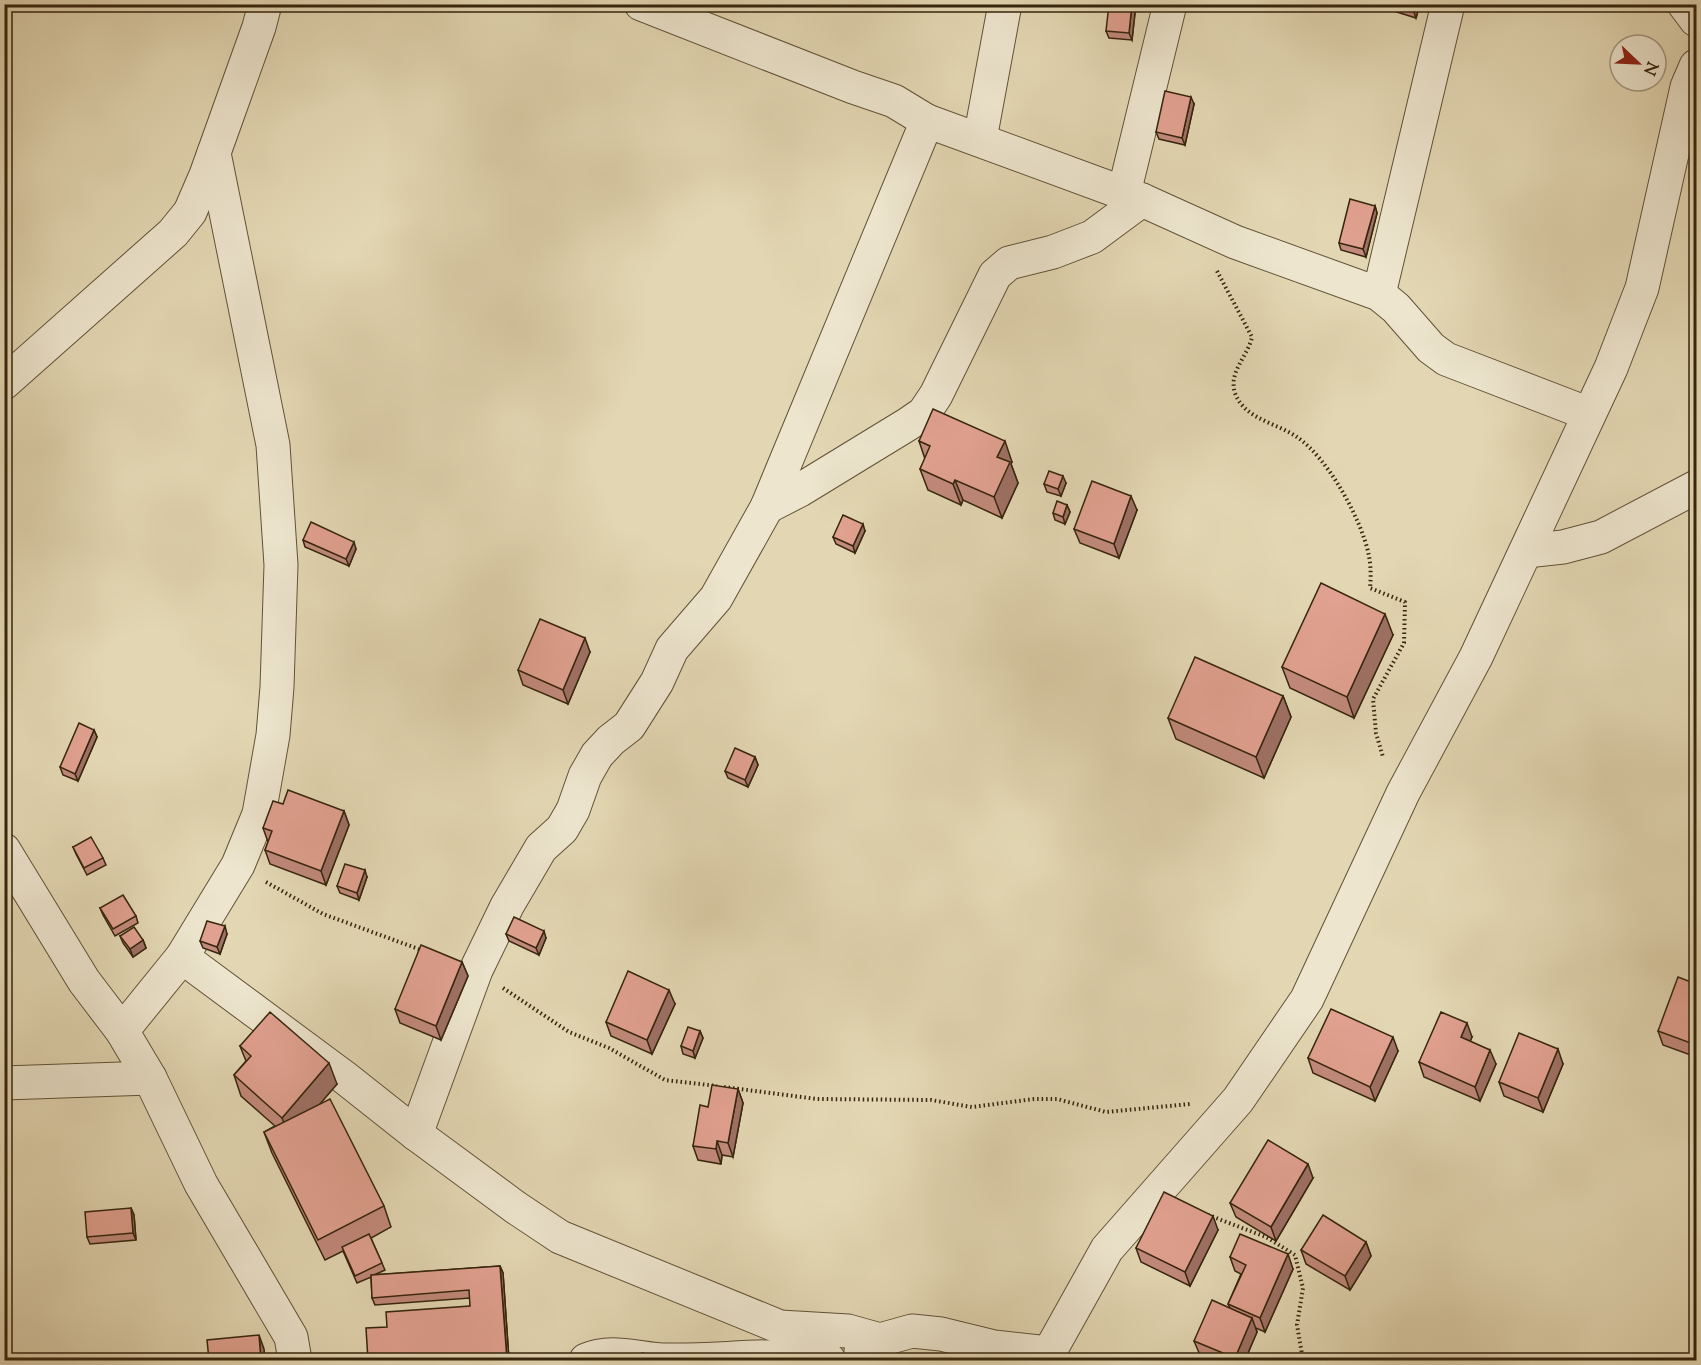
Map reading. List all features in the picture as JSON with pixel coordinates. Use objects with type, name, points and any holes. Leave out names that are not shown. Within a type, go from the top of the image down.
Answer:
[{"type":"street","points":[[4,382],[173,233],[190,212],[259,27],[265,4]]},
{"type":"street","points":[[640,4],[894,101],[927,121],[1133,197],[1235,242],[1379,294],[1396,308],[1431,348],[1446,359],[1589,414]]},
{"type":"street","points":[[980,139],[1005,4]]},
{"type":"street","points":[[767,507],[800,490],[924,413],[936,395],[996,275],[1009,263],[1053,252],[1092,237],[1133,197],[1170,4]]},
{"type":"street","points":[[1379,294],[1448,4]]},
{"type":"street","points":[[1684,4],[1696,20]]},
{"type":"street","points":[[838,1360],[845,1360],[880,1340],[912,1331],[941,1334],[1047,1357],[1107,1249],[1238,1100],[1306,999],[1403,793],[1476,657],[1611,368],[1642,288],[1687,87],[1696,66]]},
{"type":"street","points":[[416,1134],[476,970],[507,906],[541,848],[562,828],[573,810],[585,776],[597,755],[629,726],[657,682],[672,649],[716,598],[767,507],[927,121]]},
{"type":"street","points":[[1668,168],[1696,140]]},
{"type":"street","points":[[122,1031],[182,957],[238,865],[259,813],[273,735],[277,687],[280,565],[273,445],[213,153]]},
{"type":"street","points":[[1526,551],[1563,547],[1601,537],[1696,487]]},
{"type":"street","points":[[4,850],[84,981],[122,1031],[150,1078],[201,1184],[291,1337],[295,1360]]},
{"type":"street","points":[[182,957],[344,1077],[416,1134],[560,1237],[780,1327],[848,1331],[880,1340]]},
{"type":"street","points":[[4,1083],[150,1078]]},
{"type":"street","points":[[586,1360],[597,1355],[621,1354],[666,1360],[776,1355],[829,1360]]},
{"type":"path","points":[[1192,222],[1252,337],[1233,379],[1235,392],[1250,412],[1298,437],[1318,455],[1338,484],[1362,532],[1369,555],[1370,588],[1405,602],[1404,643],[1373,699],[1377,733],[1383,757],[1403,793]]},
{"type":"path","points":[[238,865],[323,914],[476,970],[569,1032],[609,1048],[665,1080],[817,1099],[931,1100],[972,1107],[1034,1099],[1057,1099],[1106,1112],[1238,1100]]},
{"type":"path","points":[[1207,1215],[1266,1237],[1295,1255],[1304,1288],[1297,1325],[1303,1360]]},
{"type":"building","points":[[1109,4],[1132,4],[1129,33],[1106,31]]},
{"type":"building","points":[[1165,91],[1191,97],[1182,138],[1156,132]]},
{"type":"building","points":[[1350,199],[1375,206],[1363,249],[1339,243]]},
{"type":"building","points":[[933,409],[1005,441],[997,457],[1010,462],[994,497],[955,480],[953,484],[920,469],[930,446],[919,441]]},
{"type":"building","points":[[1049,471],[1063,476],[1058,489],[1044,484]]},
{"type":"building","points":[[1092,481],[1131,496],[1114,544],[1074,529]]},
{"type":"building","points":[[1057,501],[1067,505],[1063,517],[1053,513]]},
{"type":"building","points":[[843,515],[863,524],[853,546],[833,537]]},
{"type":"building","points":[[311,522],[354,542],[346,559],[303,540]]},
{"type":"building","points":[[1321,583],[1385,614],[1347,697],[1282,667]]},
{"type":"building","points":[[540,619],[585,638],[563,690],[518,670]]},
{"type":"building","points":[[1195,657],[1283,696],[1256,757],[1168,718]]},
{"type":"building","points":[[79,723],[94,730],[75,774],[60,767]]},
{"type":"building","points":[[735,748],[755,757],[745,780],[725,771]]},
{"type":"building","points":[[288,790],[344,811],[321,871],[265,850],[272,831],[263,828],[273,801],[283,804]]},
{"type":"building","points":[[91,837],[103,858],[84,868],[73,847]]},
{"type":"building","points":[[345,864],[365,870],[357,893],[337,886]]},
{"type":"building","points":[[123,895],[136,916],[113,929],[100,908]]},
{"type":"building","points":[[514,917],[544,931],[536,948],[506,934]]},
{"type":"building","points":[[207,921],[225,926],[217,947],[200,941]]},
{"type":"building","points":[[134,927],[143,940],[130,949],[120,936]]},
{"type":"building","points":[[1696,940],[1696,954],[1692,952]]},
{"type":"building","points":[[421,945],[462,962],[436,1026],[395,1009]]},
{"type":"building","points":[[628,971],[669,990],[647,1040],[606,1022]]},
{"type":"building","points":[[1678,977],[1696,984],[1696,1045],[1658,1031]]},
{"type":"building","points":[[1331,1009],[1393,1037],[1370,1087],[1308,1058]]},
{"type":"building","points":[[270,1012],[329,1063],[282,1118],[234,1075],[251,1056],[240,1046]]},
{"type":"building","points":[[1441,1012],[1467,1023],[1461,1037],[1490,1050],[1475,1087],[1419,1062]]},
{"type":"building","points":[[688,1027],[700,1031],[693,1051],[681,1046]]},
{"type":"building","points":[[1519,1033],[1558,1049],[1538,1098],[1499,1082]]},
{"type":"building","points":[[712,1085],[738,1089],[728,1143],[717,1141],[716,1149],[693,1146],[700,1105],[708,1107]]},
{"type":"building","points":[[330,1099],[384,1206],[318,1240],[264,1132]]},
{"type":"building","points":[[1268,1140],[1308,1164],[1271,1227],[1230,1203]]},
{"type":"building","points":[[1164,1192],[1213,1216],[1185,1272],[1136,1248]]},
{"type":"building","points":[[131,1208],[133,1233],[87,1237],[85,1212]]},
{"type":"building","points":[[1323,1215],[1366,1242],[1345,1276],[1301,1250]]},
{"type":"building","points":[[369,1234],[382,1263],[355,1276],[342,1247]]},
{"type":"building","points":[[1240,1234],[1288,1254],[1260,1318],[1228,1304],[1246,1265],[1230,1257]]},
{"type":"building","points":[[500,1266],[507,1360],[368,1360],[366,1328],[387,1327],[386,1312],[470,1306],[469,1290],[372,1298],[371,1275]]},
{"type":"building","points":[[1212,1300],[1252,1318],[1235,1358],[1194,1341]]},
{"type":"building","points":[[259,1335],[261,1360],[209,1360],[207,1340]]},
{"type":"building","points":[[643,1353],[645,1360],[623,1360],[623,1359]]}]
